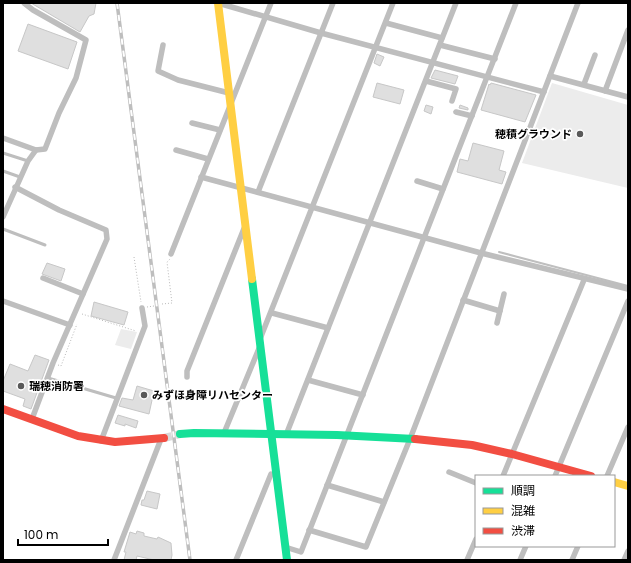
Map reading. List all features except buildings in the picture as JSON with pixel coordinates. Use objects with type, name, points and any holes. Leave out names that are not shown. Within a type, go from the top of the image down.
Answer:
[{"type":"street","points":[[3,138],[36,150],[45,149],[59,113],[76,78],[86,40],[33,10],[24,3]]},
{"type":"street","points":[[287,560],[244,226],[218,3],[321,33],[544,92]]},
{"type":"street","points":[[171,254],[271,3]]},
{"type":"street","points":[[258,192],[332,3]]},
{"type":"street","points":[[224,433],[393,3]]},
{"type":"street","points":[[286,435],[456,3]]},
{"type":"street","points":[[285,547],[301,552],[516,3]]},
{"type":"street","points":[[309,530],[366,547],[410,439],[578,3]]},
{"type":"street","points":[[386,22],[442,38]]},
{"type":"street","points":[[605,90],[628,31]]},
{"type":"street","points":[[163,45],[158,71],[178,80],[229,93]]},
{"type":"street","points":[[440,45],[495,59]]},
{"type":"street","points":[[584,84],[595,55]]},
{"type":"street","points":[[550,76],[628,97]]},
{"type":"street","points":[[426,81],[456,90],[452,101]]},
{"type":"street","points":[[456,112],[472,116]]},
{"type":"street","points":[[192,123],[220,130]]},
{"type":"street","points":[[3,217],[15,187],[28,161],[36,150]]},
{"type":"street","points":[[176,150],[208,159]]},
{"type":"street","points":[[201,177],[424,238],[628,290]]},
{"type":"street","points":[[417,181],[443,189]]},
{"type":"street","points":[[15,187],[60,210],[106,230],[107,239],[53,363],[32,420]]},
{"type":"street","points":[[187,377],[187,371],[244,226]]},
{"type":"street","points":[[42,278],[83,294]]},
{"type":"street","points":[[502,475],[584,280]]},
{"type":"street","points":[[497,323],[504,294]]},
{"type":"street","points":[[463,300],[500,311]]},
{"type":"street","points":[[3,301],[70,326]]},
{"type":"street","points":[[555,475],[628,301]]},
{"type":"street","points":[[101,440],[145,326],[142,308]]},
{"type":"street","points":[[272,312],[328,328]]},
{"type":"street","points":[[308,380],[363,395]]},
{"type":"street","points":[[3,409],[78,436],[125,442],[162,438],[114,560]]},
{"type":"street","points":[[607,475],[628,427]]},
{"type":"street","points":[[180,434],[224,433],[347,436],[410,439],[472,445],[512,454],[587,475]]},
{"type":"street","points":[[449,472],[475,483]]},
{"type":"street","points":[[236,560],[271,474]]},
{"type":"street","points":[[615,482],[628,486]]},
{"type":"street","points":[[327,485],[384,502]]},
{"type":"street","points":[[467,560],[475,541]]},
{"type":"street","points":[[520,560],[526,547]]},
{"type":"street","points":[[572,560],[578,547]]},
{"type":"street","points":[[624,560],[628,551]]},
{"type":"lane","points":[[3,153],[28,161]]},
{"type":"lane","points":[[3,171],[20,177]]},
{"type":"lane","points":[[3,229],[45,245]]},
{"type":"lane","points":[[48,378],[116,398]]},
{"type":"path","points":[[162,304],[172,303],[167,262],[170,260],[171,254]]},
{"type":"path","points":[[134,257],[142,308]]},
{"type":"path","points":[[81,314],[142,333]]},
{"type":"path","points":[[53,363],[61,366],[78,321]]},
{"type":"shaded area","name":"穂積グラウンド","points":[[552,83],[628,105],[628,188],[522,163]]},
{"type":"shaded area","points":[[121,329],[137,332],[131,349],[115,345]]},
{"type":"waterway","points":[[499,252],[628,286]]},
{"type":"tunnel","points":[[164,438],[180,434]]},
{"type":"railway","points":[[117,3],[190,560]]},
{"type":"traffic: fast","points":[[252,279],[287,560]]},
{"type":"traffic: fast","points":[[180,434],[337,435],[415,439]]},
{"type":"traffic: slow","points":[[218,3],[252,279]]},
{"type":"traffic: slow","points":[[615,482],[628,486]]},
{"type":"traffic: jam","points":[[3,409],[78,436],[115,442],[164,438]]},
{"type":"traffic: jam","points":[[415,439],[472,445],[512,454],[587,475]]},
{"type":"place","name":"穂積グラウンド","points":[[580,134]]},
{"type":"place","name":"瑞穂消防署","points":[[21,386]]},
{"type":"place","name":"みずほ身障リハセンター","points":[[144,395]]}]
